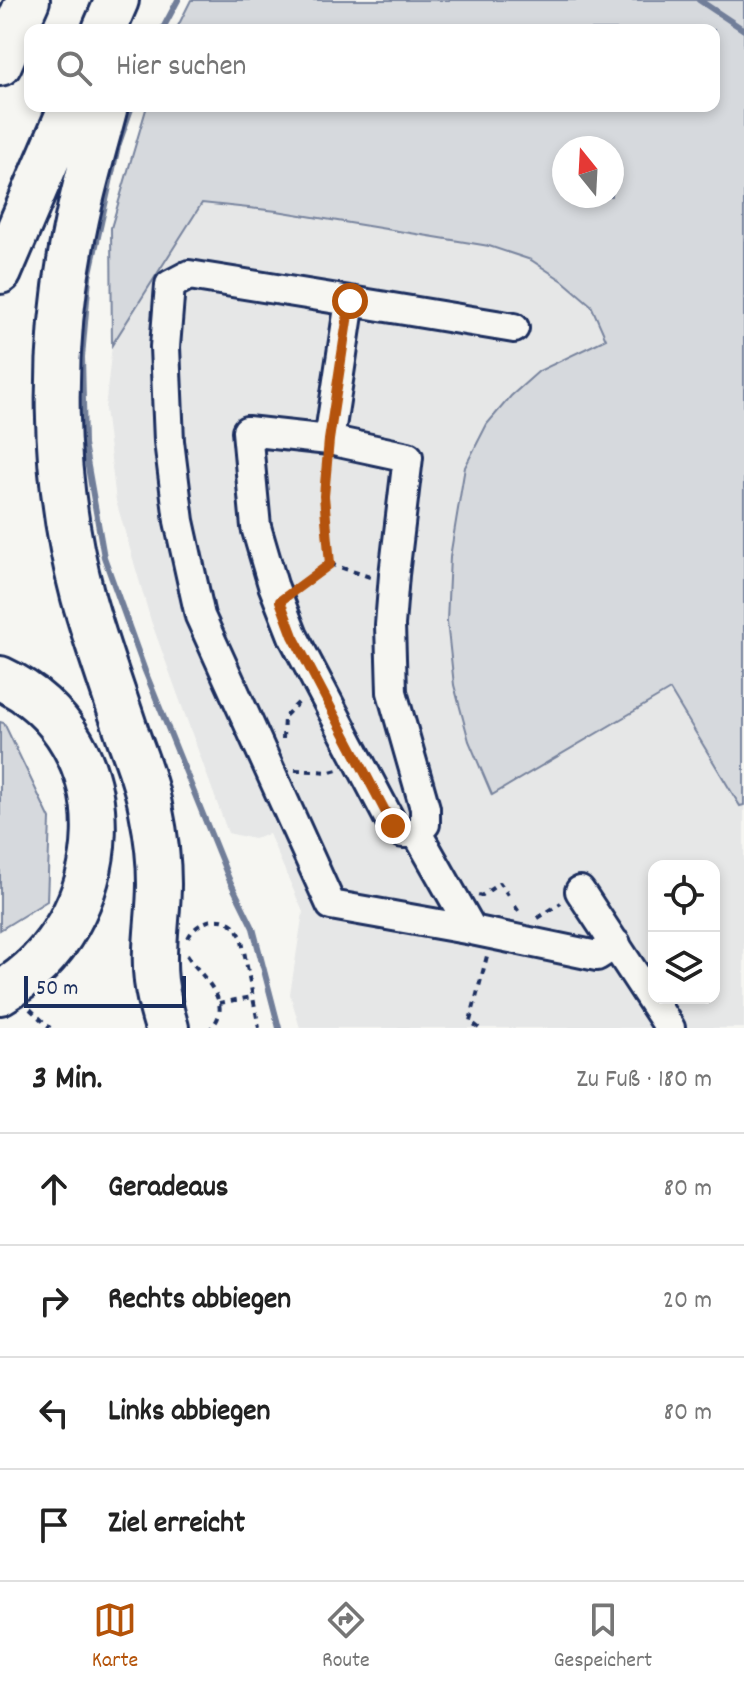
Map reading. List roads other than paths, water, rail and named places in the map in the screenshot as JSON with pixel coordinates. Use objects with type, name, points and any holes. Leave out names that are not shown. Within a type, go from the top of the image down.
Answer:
[{"type":"highway","points":[[0,64],[28,0]]},
{"type":"highway","points":[[107,24],[117,0]]},
{"type":"highway","points":[[131,24],[139,0]]},
{"type":"highway","points":[[0,272],[68,112]]},
{"type":"highway","points":[[104,112],[67,270],[58,367],[60,446],[66,506],[83,594],[151,807],[159,885],[156,982],[167,1028]]},
{"type":"highway","points":[[0,678],[27,693],[70,739],[88,778],[94,821],[91,866],[72,918],[39,963],[22,977],[15,1001]]},
{"type":"street","points":[[514,328],[189,275],[170,285],[165,347],[169,441],[179,521],[200,616],[331,905],[597,956],[616,944]]},
{"type":"street","points":[[329,440],[350,301]]},
{"type":"street","points":[[247,431],[329,440],[408,457],[390,625],[392,692],[425,808],[425,824],[417,833],[403,833],[393,826],[293,636],[273,585],[256,527],[247,431]]},
{"type":"street","points":[[417,833],[472,930]]},
{"type":"street","points":[[580,891],[670,1028]]},
{"type":"waterway","points":[[165,24],[178,0]]},
{"type":"waterway","points":[[699,0],[744,30]]},
{"type":"waterway","points":[[130,112],[118,146],[89,277],[82,357],[84,444],[104,557],[145,671],[229,879],[253,928],[279,1028]]}]
